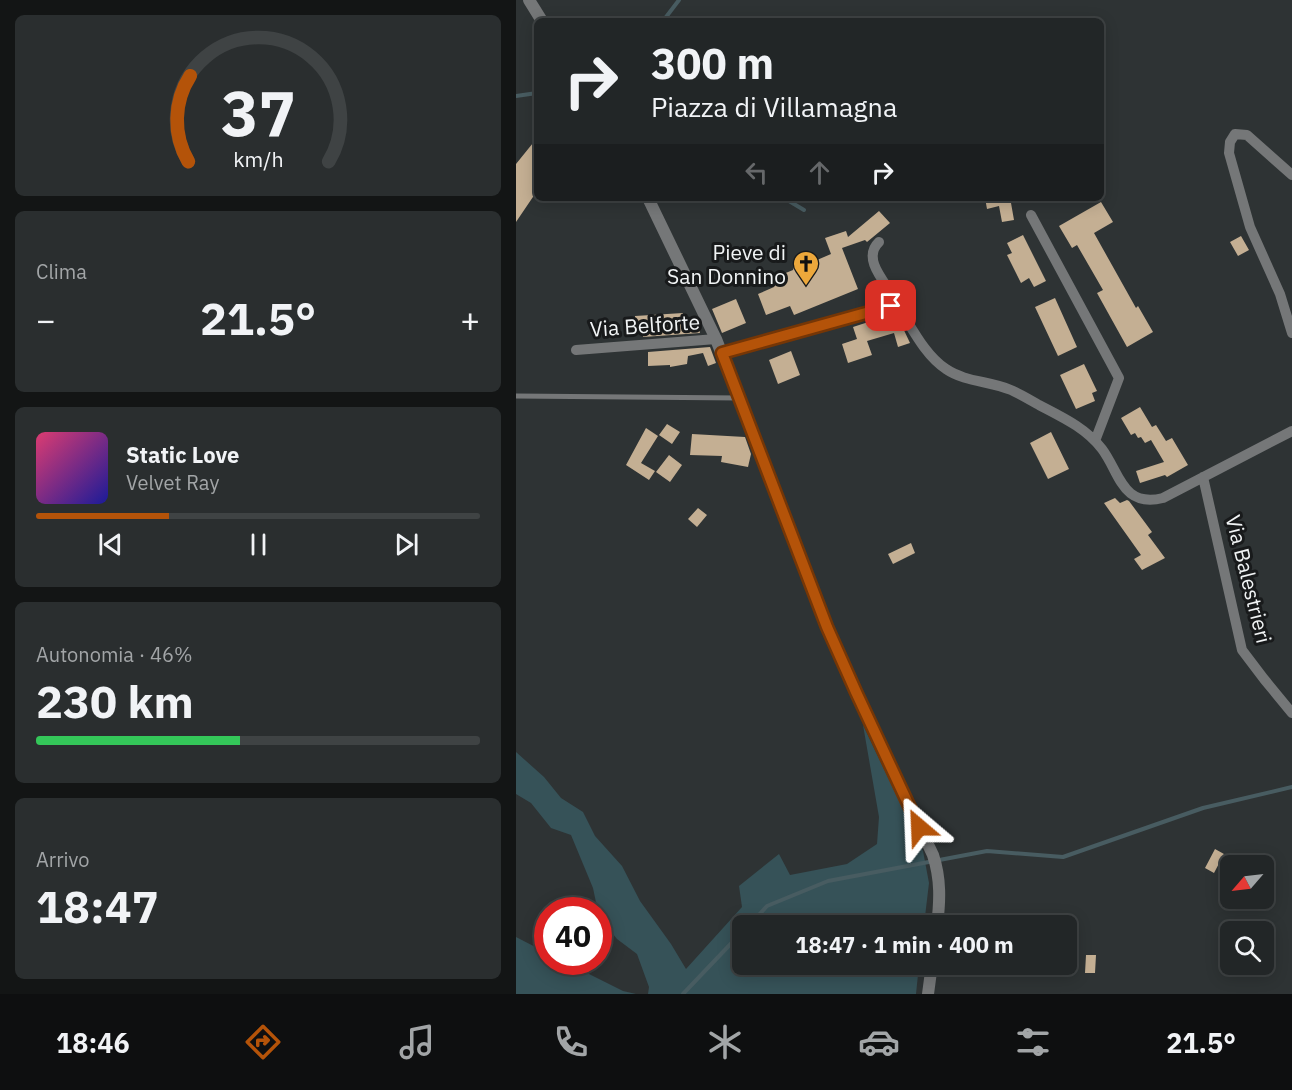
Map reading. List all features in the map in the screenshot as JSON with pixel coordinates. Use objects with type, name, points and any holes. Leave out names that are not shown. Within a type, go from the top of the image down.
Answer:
[{"type":"street","points":[[529,0],[540,18]]},
{"type":"street","points":[[1292,175],[1247,135],[1235,134],[1230,142],[1229,153],[1250,227],[1280,294],[1292,333]]},
{"type":"street","points":[[649,201],[722,353],[827,627],[875,735],[933,855],[938,868],[939,915]]},
{"type":"street","points":[[1030,215],[1119,378],[1095,441]]},
{"type":"street","points":[[879,242],[873,250],[873,262],[896,300],[896,307]]},
{"type":"street","points":[[722,353],[891,306],[896,307],[927,350],[944,368],[959,376],[1010,389],[1077,426],[1104,452],[1114,472],[1128,491],[1139,498],[1151,501],[1163,498],[1292,431]]},
{"type":"street","name":"Via Belforte","points":[[576,350],[716,339]]},
{"type":"street","name":"Via Balestrieri","points":[[1203,477],[1242,650],[1292,713]]},
{"type":"street","points":[[928,994],[931,975]]},
{"type":"lane","points":[[516,396],[740,398]]},
{"type":"shaded area","points":[[863,725],[923,851],[929,883],[925,915],[735,915],[742,907],[739,886],[779,854],[790,875],[847,864],[877,844],[879,817]]},
{"type":"shaded area","points":[[516,752],[544,777],[561,798],[583,812],[595,836],[622,866],[640,901],[686,969],[732,918],[732,975],[918,975],[916,994],[648,994],[649,987],[637,954],[612,933],[612,897],[595,897],[571,835],[551,828],[531,803],[516,794]]},
{"type":"shaded area","points":[[516,937],[534,946],[534,975],[591,975],[623,991],[636,994],[516,994]]},
{"type":"building","points":[[534,142],[534,195],[516,222],[516,164]]},
{"type":"building","points":[[986,201],[1017,201],[1011,203],[1014,220],[1002,222],[999,206],[987,209]]},
{"type":"building","points":[[1101,202],[1113,222],[1094,233],[1136,308],[1138,306],[1153,332],[1127,347],[1097,293],[1103,290],[1077,245],[1072,248],[1059,226]]},
{"type":"building","points":[[879,211],[890,223],[867,242],[865,240],[842,248],[858,289],[794,315],[790,306],[766,315],[758,294],[774,287],[771,279],[793,270],[798,263],[803,266],[831,254],[825,238],[846,231],[848,237]]},
{"type":"building","points":[[1023,235],[1046,281],[1034,287],[1029,278],[1021,283],[1007,255],[1012,253],[1007,243]]},
{"type":"building","points":[[1241,236],[1249,250],[1238,256],[1230,242]]},
{"type":"building","points":[[1055,298],[1077,347],[1058,356],[1035,307]]},
{"type":"building","points":[[736,299],[746,323],[722,333],[712,309]]},
{"type":"building","points":[[683,313],[683,320],[697,319],[700,333],[643,337],[642,325],[635,325],[635,316]]},
{"type":"building","points":[[893,314],[910,343],[898,347],[894,333],[867,341],[872,355],[848,363],[842,344],[857,339],[853,327]]},
{"type":"building","points":[[710,347],[716,363],[708,366],[703,353],[688,356],[687,364],[670,367],[670,365],[648,366],[648,352]]},
{"type":"building","points":[[791,351],[800,375],[778,384],[769,360]]},
{"type":"building","points":[[1084,364],[1097,391],[1092,393],[1095,401],[1076,409],[1060,375]]},
{"type":"building","points":[[1140,407],[1152,427],[1156,425],[1166,441],[1172,438],[1188,465],[1167,477],[1165,475],[1140,483],[1136,471],[1164,462],[1151,440],[1145,443],[1135,433],[1131,435],[1121,418]]},
{"type":"building","points":[[667,424],[680,432],[672,444],[659,435]]},
{"type":"building","points":[[646,428],[658,436],[641,463],[655,471],[649,480],[626,465]]},
{"type":"building","points":[[1051,432],[1069,469],[1048,479],[1030,443]]},
{"type":"building","points":[[692,434],[745,437],[751,454],[748,467],[721,462],[722,456],[690,455]]},
{"type":"building","points":[[669,455],[682,465],[670,482],[656,472]]},
{"type":"building","points":[[1115,498],[1120,503],[1129,501],[1152,532],[1148,535],[1165,558],[1142,570],[1134,559],[1141,555],[1104,503]]},
{"type":"building","points":[[698,508],[707,515],[697,527],[688,519]]},
{"type":"building","points":[[911,543],[915,553],[893,564],[888,554]]},
{"type":"building","points":[[1215,849],[1224,854],[1220,855],[1220,862],[1214,873],[1205,868]]},
{"type":"building","points":[[1086,955],[1096,955],[1095,973],[1085,973]]},
{"type":"waterway","points":[[665,18],[679,0]]},
{"type":"waterway","points":[[516,96],[534,93]]},
{"type":"waterway","points":[[789,201],[804,210]]},
{"type":"waterway","points":[[759,915],[767,906],[828,881],[987,851],[1063,857],[1203,808],[1292,787]]},
{"type":"waterway","points":[[683,994],[732,943]]},
{"type":"place","name":"Pieve di San Donnino","points":[[806,287]]},
{"type":"route","points":[[891,306],[819,327],[762,340],[722,353],[827,627],[919,827]]}]
